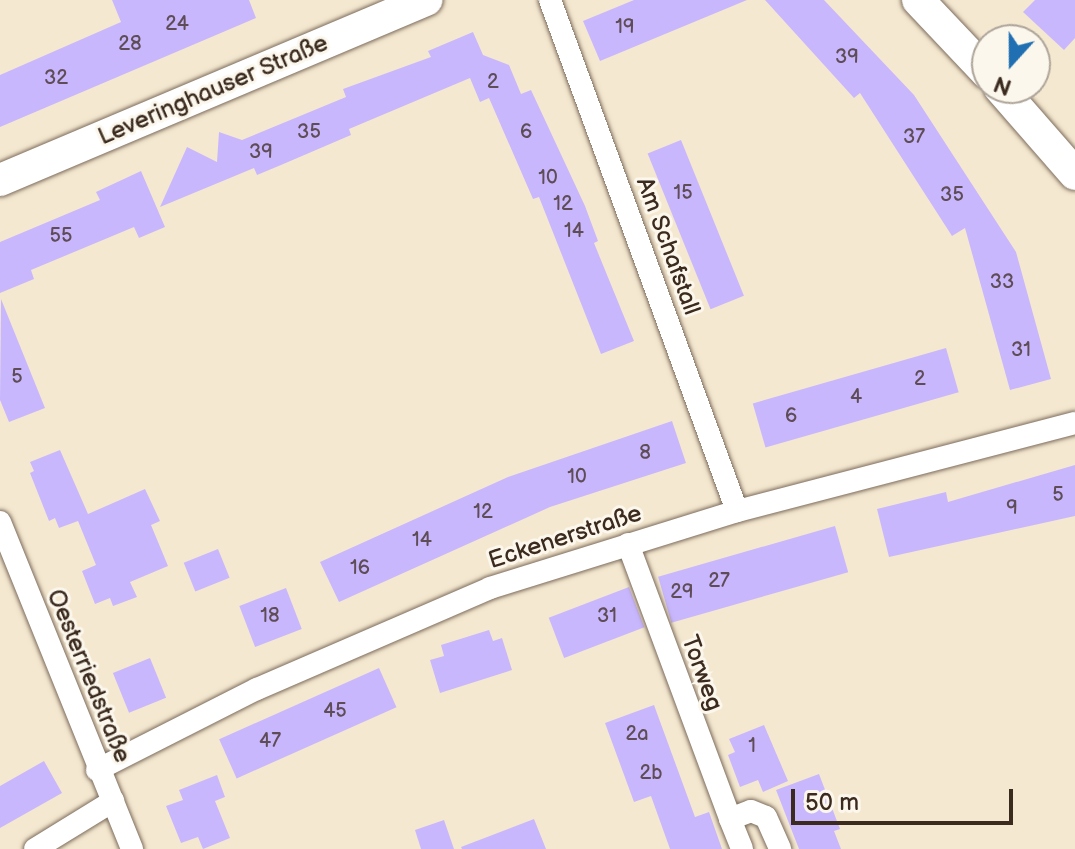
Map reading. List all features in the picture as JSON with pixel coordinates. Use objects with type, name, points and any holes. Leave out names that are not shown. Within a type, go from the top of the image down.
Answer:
[{"type":"main road","name":"Leveringhauser Straße","points":[[0,180],[427,0]]},
{"type":"main road","points":[[918,0],[971,56]]},
{"type":"main road","points":[[1014,104],[1075,174]]},
{"type":"street","name":"Am Schafstall","points":[[550,0],[737,511]]},
{"type":"street","name":"Eckenerstraße","points":[[97,770],[257,689],[476,595],[737,511],[1075,423]]},
{"type":"street","name":"Oesterriedstraße","points":[[0,523],[97,770],[132,849]]},
{"type":"street","name":"Torweg","points":[[628,544],[742,849]]},
{"type":"street","points":[[35,849],[113,801]]},
{"type":"street","points":[[730,819],[751,811],[766,817],[780,849]]},
{"type":"building","points":[[112,0],[249,0],[256,18],[0,127],[0,75],[121,22]]},
{"type":"building","points":[[634,0],[747,0],[600,61],[583,21]]},
{"type":"building","points":[[765,0],[824,0],[914,95],[1016,252],[1051,379],[1010,390],[965,228],[952,236],[860,93],[854,98]]},
{"type":"building","points":[[1035,0],[1075,0],[1075,38],[1064,50],[1051,38],[1051,24],[1036,24],[1023,12]]},
{"type":"building","points":[[473,32],[483,55],[509,65],[521,94],[531,90],[585,206],[598,241],[594,243],[634,341],[601,354],[539,197],[533,199],[489,98],[480,102],[470,78],[349,129],[351,135],[257,175],[254,168],[160,207],[187,147],[217,162],[219,132],[242,140],[346,97],[343,89],[431,57],[428,51]]},
{"type":"building","points":[[681,140],[744,296],[711,309],[648,153]]},
{"type":"building","points":[[141,171],[165,227],[139,238],[134,227],[31,270],[34,279],[0,293],[0,242],[100,200],[96,192]]},
{"type":"building","points":[[1,299],[45,408],[9,422],[0,400]]},
{"type":"building","points":[[946,348],[959,392],[765,448],[753,403]]},
{"type":"building","points":[[672,421],[686,463],[550,507],[339,602],[320,562],[508,477]]},
{"type":"building","points":[[60,450],[88,514],[145,489],[160,521],[151,525],[168,566],[130,582],[137,597],[113,606],[110,598],[95,604],[82,571],[96,565],[78,521],[59,528],[55,518],[49,521],[30,473],[34,471],[30,462]]},
{"type":"building","points":[[1075,465],[1075,516],[889,557],[877,509],[946,492],[948,502]]},
{"type":"building","points":[[835,526],[848,572],[671,623],[658,577]]},
{"type":"building","points":[[218,549],[230,578],[195,592],[184,563]]},
{"type":"building","points":[[629,587],[644,627],[564,658],[549,618]]},
{"type":"building","points":[[286,588],[302,629],[255,647],[239,606]]},
{"type":"building","points":[[489,630],[493,641],[502,638],[512,670],[440,693],[430,660],[444,656],[441,645]]},
{"type":"building","points":[[150,658],[166,698],[129,713],[113,673]]},
{"type":"building","points":[[379,668],[396,707],[237,778],[219,739]]},
{"type":"building","points":[[654,705],[695,817],[709,812],[722,849],[670,849],[651,796],[634,802],[605,723]]},
{"type":"building","points":[[764,725],[788,781],[763,792],[758,780],[740,787],[728,755],[735,752],[729,739]]},
{"type":"building","points":[[44,761],[62,793],[0,828],[0,786]]},
{"type":"building","points":[[819,774],[840,829],[834,831],[841,849],[799,849],[776,790]]},
{"type":"building","points":[[217,775],[225,797],[215,801],[230,838],[203,849],[198,837],[181,843],[166,806],[183,800],[179,790]]},
{"type":"building","points":[[534,819],[546,849],[461,847]]},
{"type":"building","points":[[444,820],[454,849],[421,849],[415,830]]}]
